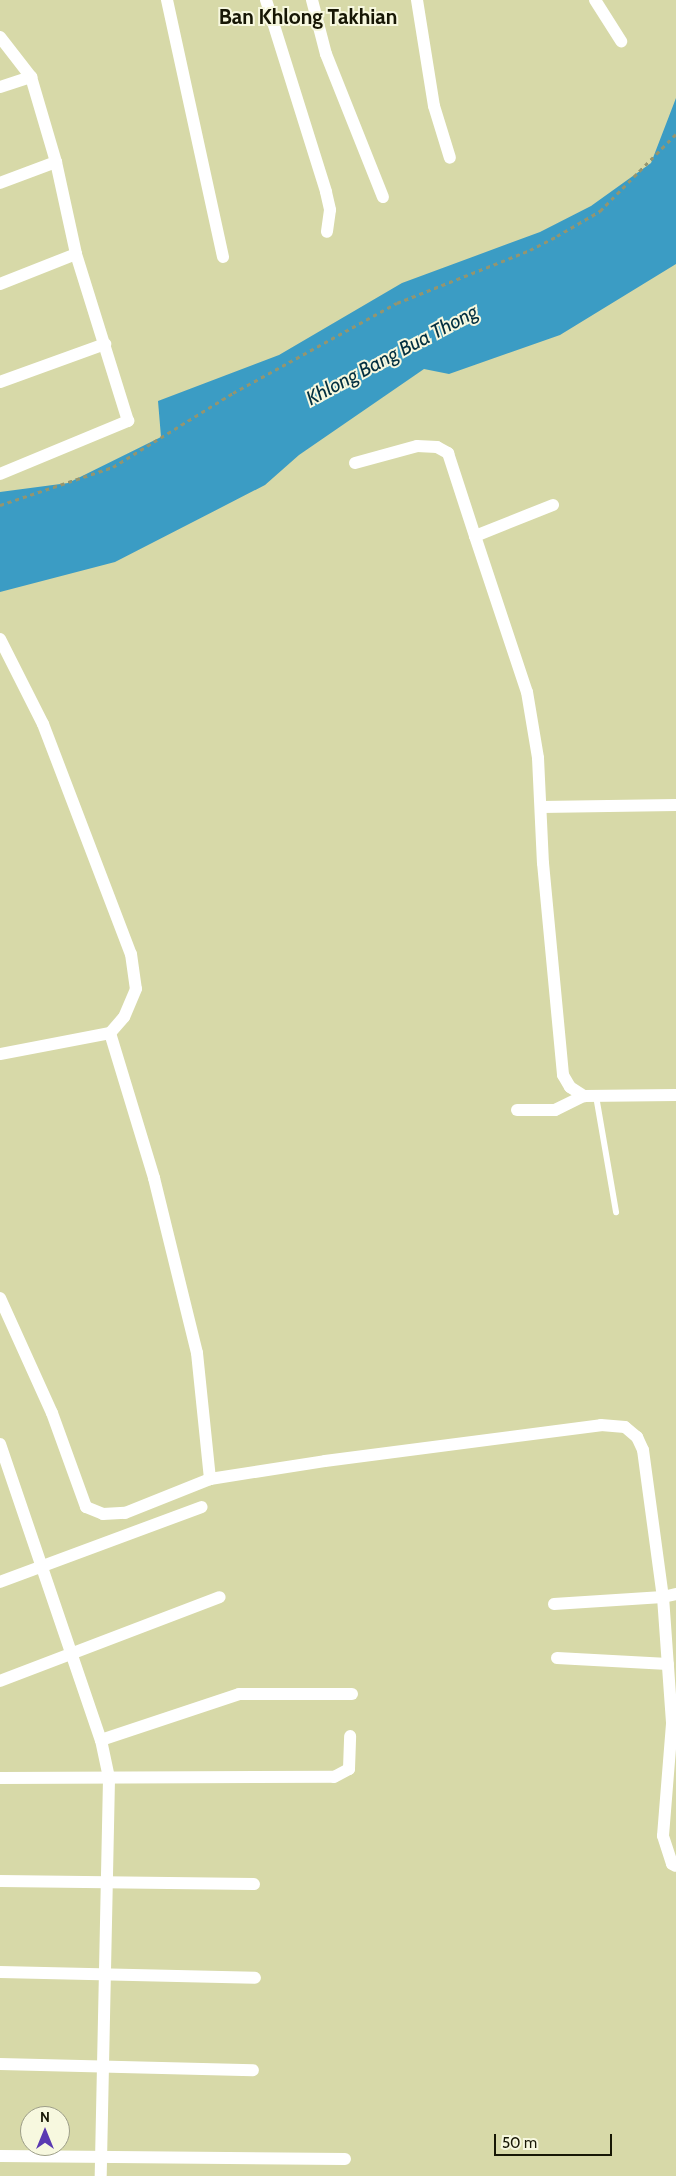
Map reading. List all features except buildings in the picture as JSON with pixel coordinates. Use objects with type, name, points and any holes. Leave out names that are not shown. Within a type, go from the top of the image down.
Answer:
[{"type":"street","points":[[166,0],[223,257]]},
{"type":"street","points":[[266,0],[326,192],[330,210],[327,232]]},
{"type":"street","points":[[312,0],[329,62],[383,197]]},
{"type":"street","points":[[417,0],[431,90],[450,158]]},
{"type":"street","points":[[595,0],[621,41]]},
{"type":"street","points":[[0,37],[31,77],[56,162],[76,254],[128,422],[0,474]]},
{"type":"street","points":[[0,87],[31,77]]},
{"type":"street","points":[[0,183],[56,162]]},
{"type":"street","points":[[0,284],[76,254]]},
{"type":"street","points":[[0,382],[105,344]]},
{"type":"street","points":[[355,463],[418,446],[436,447],[448,453],[527,692],[538,758],[561,1063],[570,1087],[590,1096]]},
{"type":"street","points":[[475,536],[553,505]]},
{"type":"street","points":[[0,639],[43,724],[131,954],[136,988],[124,1017],[110,1033],[0,1054]]},
{"type":"street","points":[[541,807],[676,805]]},
{"type":"street","points":[[110,1033],[154,1178],[198,1353],[210,1479]]},
{"type":"street","points":[[517,1110],[554,1110],[590,1096],[676,1095]]},
{"type":"street","points":[[0,1298],[52,1413],[86,1507],[103,1514],[125,1513],[210,1479],[601,1425],[625,1427],[637,1437],[643,1450],[663,1598],[672,1724],[663,1836],[672,1864],[676,1866]]},
{"type":"street","points":[[0,1444],[4,1469],[42,1566],[48,1591],[73,1653],[101,1740],[109,1779],[101,2176]]},
{"type":"street","points":[[0,1582],[202,1507]]},
{"type":"street","points":[[554,1604],[663,1598],[676,1594]]},
{"type":"street","points":[[0,1681],[220,1597]]},
{"type":"street","points":[[557,1658],[668,1664]]},
{"type":"street","points":[[101,1740],[239,1694],[352,1694]]},
{"type":"street","points":[[0,1778],[334,1777],[348,1768],[350,1736]]},
{"type":"street","points":[[0,1881],[254,1884]]},
{"type":"street","points":[[0,1972],[255,1978]]},
{"type":"street","points":[[0,2064],[253,2070]]},
{"type":"street","points":[[0,2156],[345,2159]]},
{"type":"lane","points":[[590,1096],[616,1212]]},
{"type":"path","points":[[0,505],[113,467],[233,393],[397,302],[557,236],[600,211],[676,134]]},
{"type":"water","name":"Khlong Bang Bua Thong","points":[[676,98],[676,264],[560,335],[449,374],[424,369],[299,455],[265,485],[115,562],[0,592],[0,492],[68,483],[161,437],[158,401],[279,355],[402,283],[540,232],[591,206],[651,163]]},
{"type":"district","name":"Ban Khlong Takhian","points":[[308,17]]}]
